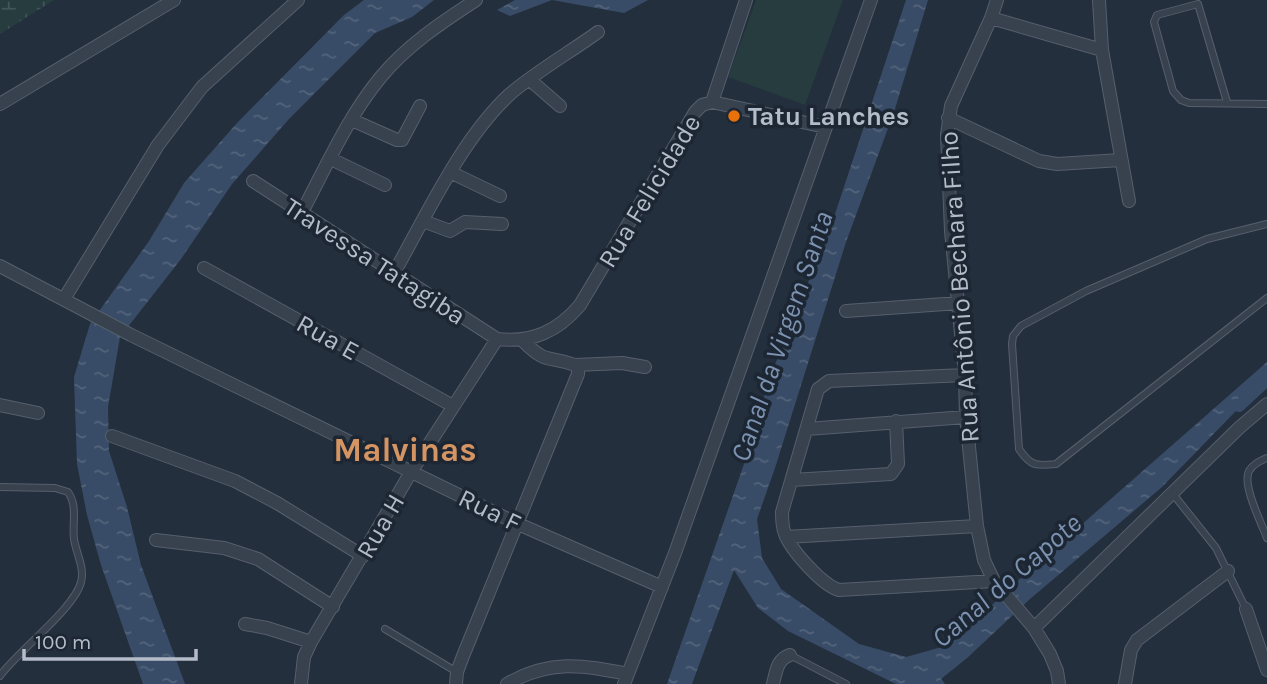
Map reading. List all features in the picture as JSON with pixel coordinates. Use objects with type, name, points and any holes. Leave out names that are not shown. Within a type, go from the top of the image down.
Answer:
[{"type":"street","points":[[0,104],[174,0]]},
{"type":"street","points":[[64,299],[158,145],[189,103],[202,87],[298,0]]},
{"type":"street","points":[[301,214],[352,120],[379,79],[400,56],[476,0]]},
{"type":"street","points":[[712,102],[746,0]]},
{"type":"street","points":[[508,684],[535,671],[564,665],[584,665],[626,679],[662,587],[871,0]]},
{"type":"street","name":"Rua Antônio Bechara Filho","points":[[997,0],[948,118],[951,231],[965,374],[966,417],[977,526],[984,560],[994,581],[1030,624],[1050,654],[1059,684]]},
{"type":"street","points":[[1099,0],[1102,50],[1129,201]]},
{"type":"street","points":[[991,18],[1102,50]]},
{"type":"street","points":[[394,273],[450,172],[489,116],[511,93],[598,32]]},
{"type":"street","points":[[530,80],[560,106]]},
{"type":"street","name":"Rua Felicidade","points":[[498,340],[523,341],[555,329],[567,320],[580,305],[695,111],[702,105],[712,102],[825,127]]},
{"type":"street","points":[[352,120],[402,140],[420,106]]},
{"type":"street","points":[[948,118],[1039,161],[1057,164],[1121,160]]},
{"type":"street","points":[[331,159],[385,185]]},
{"type":"street","points":[[450,172],[500,196]]},
{"type":"street","name":"Travessa Tatagiba","points":[[253,181],[498,340]]},
{"type":"street","points":[[423,221],[450,231],[465,222],[502,224]]},
{"type":"street","name":"Rua F","points":[[0,265],[131,335],[411,472],[516,523],[662,587]]},
{"type":"street","name":"Rua E","points":[[204,268],[453,406]]},
{"type":"street","points":[[846,312],[958,303]]},
{"type":"street","name":"Rua H","points":[[301,684],[304,657],[311,642],[411,472],[498,340]]},
{"type":"street","points":[[523,341],[545,359],[575,365],[622,363],[645,367]]},
{"type":"street","points":[[457,678],[516,523],[578,374],[575,365]]},
{"type":"street","points":[[965,374],[829,382],[818,389],[782,512],[782,526],[786,537],[821,581],[839,590],[994,581]]},
{"type":"street","points":[[1030,624],[1267,404]]},
{"type":"street","points":[[0,405],[38,413]]},
{"type":"street","points":[[807,429],[966,417]]},
{"type":"street","points":[[792,480],[891,474],[898,464],[897,421]]},
{"type":"street","points":[[112,436],[235,481],[277,503],[363,556]]},
{"type":"street","points":[[786,537],[977,526]]},
{"type":"street","points":[[156,540],[224,548],[258,559],[333,607]]},
{"type":"street","points":[[1125,684],[1131,650],[1137,640],[1228,571]]},
{"type":"street","points":[[1246,609],[1267,670]]},
{"type":"street","points":[[244,624],[267,628],[311,642]]},
{"type":"street","points":[[773,684],[779,662],[790,656]]},
{"type":"lane","points":[[1227,102],[1198,4],[1157,15],[1154,22],[1173,91],[1177,96],[1189,103],[1267,104]]},
{"type":"lane","points":[[1267,224],[1207,239],[1086,291],[1021,326],[1013,336],[1012,344],[1019,449],[1027,461],[1038,466],[1056,464],[1267,298]]},
{"type":"lane","points":[[1267,458],[1254,464],[1247,474],[1247,485],[1267,538]]},
{"type":"lane","points":[[0,487],[55,488],[68,492],[73,502],[74,538],[82,580],[68,603],[0,676]]},
{"type":"lane","points":[[1173,494],[1206,533],[1246,609]]},
{"type":"lane","points":[[385,629],[457,678]]},
{"type":"lane","points":[[790,656],[846,684]]},
{"type":"green space","points":[[0,0],[54,0],[0,34]]},
{"type":"green space","points":[[756,0],[843,0],[805,105],[728,77]]},
{"type":"water","points":[[364,0],[434,0],[412,17],[375,33],[289,119],[232,184],[181,259],[120,337],[108,407],[109,451],[127,507],[141,565],[185,684],[143,684],[101,565],[77,464],[74,377],[90,324],[149,241],[184,183],[237,123],[344,15]]},
{"type":"water","points":[[515,0],[552,0],[510,16],[497,10]]},
{"type":"water","points":[[552,0],[648,0],[624,13]]},
{"type":"water","points":[[906,0],[928,0],[894,112],[846,242],[757,519],[762,558],[781,589],[859,644],[906,657],[949,645],[1023,576],[1267,362],[1267,379],[1162,487],[941,679],[945,684],[896,684],[788,631],[758,608],[734,570],[692,684],[667,684],[744,464],[770,377],[831,226]]},
{"type":"waterway","name":"Canal do Capote","points":[[1239,406],[1267,380]]},
{"type":"place","name":"Tatu Lanches","points":[[734,116]]},
{"type":"district","name":"Malvinas","points":[[405,449]]},
{"type":"water label","name":"Canal da Virgem Santa","points":[[781,336]]}]
